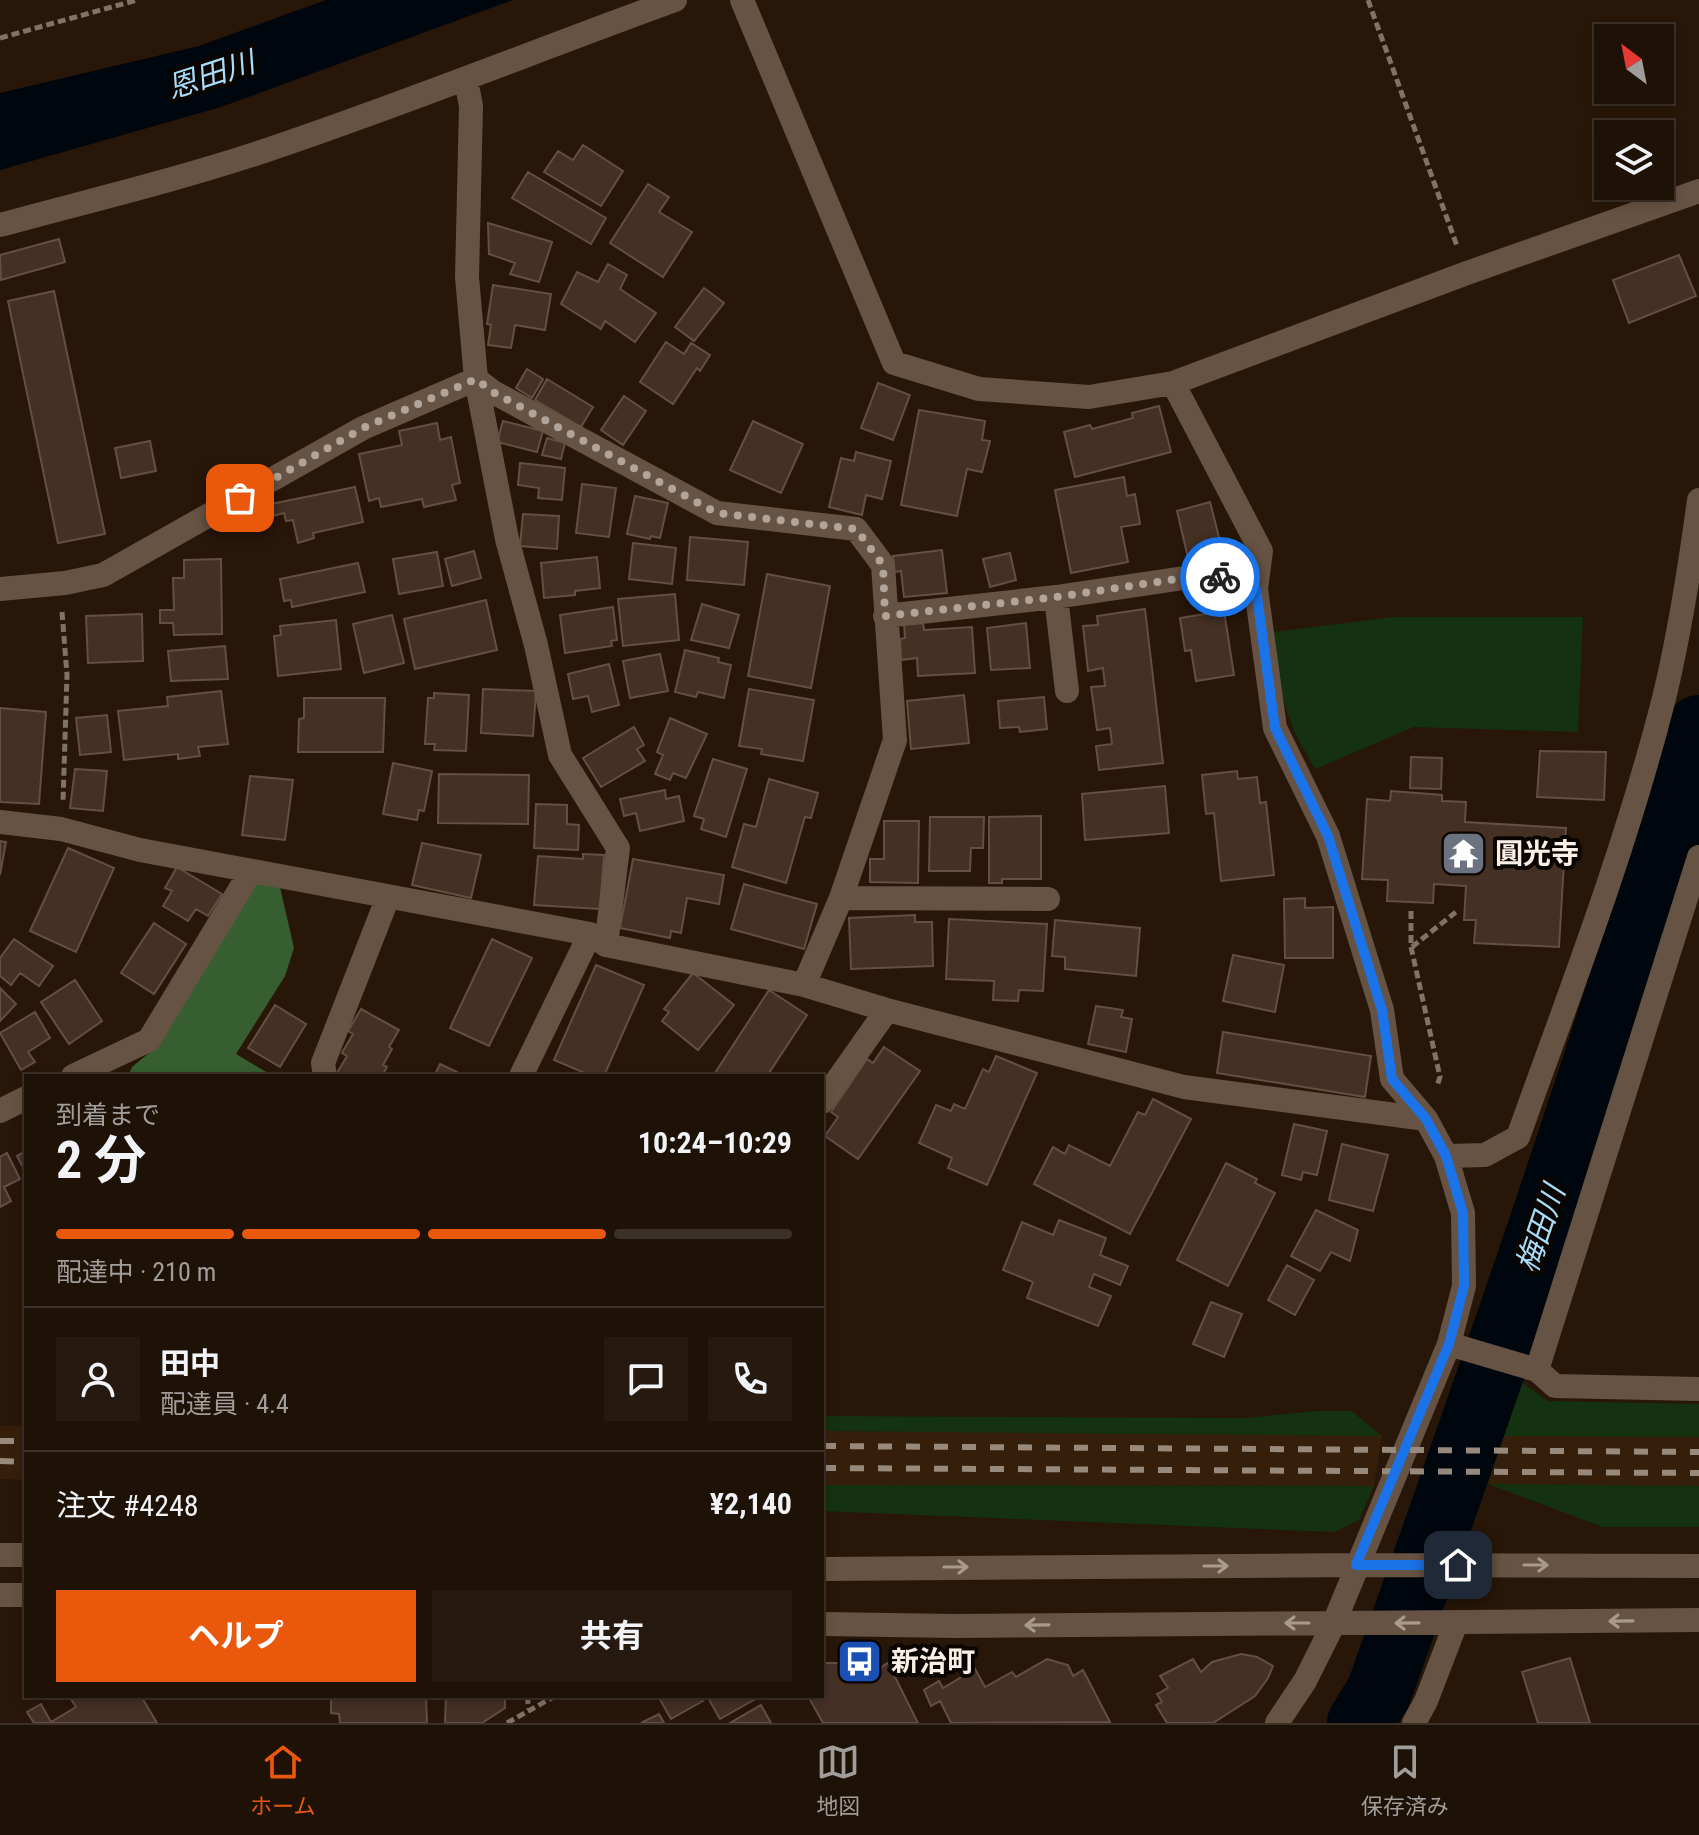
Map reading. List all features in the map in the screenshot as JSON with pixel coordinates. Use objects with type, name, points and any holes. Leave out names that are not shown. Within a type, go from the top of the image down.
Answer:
[{"type":"street","points":[[0,225],[261,152],[466,80],[529,53],[675,0]]},
{"type":"street","points":[[742,0],[894,363],[979,389],[1089,397],[1173,383],[1467,273],[1699,191]]},
{"type":"street","points":[[466,80],[471,106],[467,277],[476,379],[507,539],[536,645],[560,755],[618,848],[598,940],[522,1074]]},
{"type":"street","points":[[0,589],[103,575],[363,428],[476,379]]},
{"type":"street","points":[[476,379],[493,392],[717,513],[856,529],[883,565],[895,740],[841,898],[804,985]]},
{"type":"street","points":[[1173,383],[1261,551],[1256,589],[1275,728],[1328,836],[1382,1010],[1392,1079],[1426,1119],[1446,1156],[1463,1213],[1464,1286],[1453,1346],[1356,1565],[1334,1623],[1305,1681],[1277,1723]]},
{"type":"street","points":[[1446,1156],[1485,1155],[1518,1137],[1636,801],[1681,623],[1699,500]]},
{"type":"street","points":[[885,616],[1056,597],[1211,574],[1256,589]]},
{"type":"street","points":[[1056,597],[1067,691]]},
{"type":"street","points":[[0,822],[61,829],[140,850],[388,897],[804,985],[887,1010],[1184,1087],[1426,1119]]},
{"type":"street","points":[[1533,1369],[1699,857]]},
{"type":"street","points":[[77,1074],[149,1040],[251,871]]},
{"type":"street","points":[[325,1074],[323,1063],[388,897]]},
{"type":"street","points":[[841,898],[1048,899]]},
{"type":"street","points":[[824,1099],[887,1010]]},
{"type":"street","points":[[0,1111],[24,1099]]},
{"type":"street","points":[[1453,1346],[1533,1369],[1555,1386],[1699,1389]]},
{"type":"street","points":[[0,1555],[24,1555]]},
{"type":"street","points":[[824,1569],[1699,1566]]},
{"type":"street","points":[[0,1595],[24,1595]]},
{"type":"street","points":[[824,1624],[956,1626],[1699,1620]]},
{"type":"street","points":[[1414,1723],[1426,1701],[1448,1623]]},
{"type":"path","points":[[0,38],[137,0]]},
{"type":"path","points":[[1368,0],[1467,273]]},
{"type":"path","points":[[60,583],[67,675],[61,829]]},
{"type":"path","points":[[1411,911],[1411,947],[1440,1077],[1426,1119]]},
{"type":"path","points":[[1411,947],[1456,912]]},
{"type":"path","points":[[527,1698],[529,1709]]},
{"type":"path","points":[[507,1723],[551,1698]]},
{"type":"shaded area","points":[[0,1426],[24,1426],[24,1480],[0,1479]]},
{"type":"shaded area","points":[[824,1431],[1382,1436],[1374,1486],[824,1485]]},
{"type":"shaded area","points":[[1502,1436],[1699,1437],[1699,1486],[1488,1484]]},
{"type":"green space","points":[[1393,617],[1583,617],[1578,732],[1414,727],[1315,769],[1294,731],[1280,691],[1273,632]]},
{"type":"green space","points":[[257,882],[280,887],[294,948],[285,976],[236,1054],[270,1074],[129,1074],[132,1067],[155,1048]]},
{"type":"green space","points":[[1520,1381],[1548,1401],[1699,1404],[1699,1437],[1502,1436]]},
{"type":"green space","points":[[1351,1411],[1382,1436],[824,1431],[824,1416],[1245,1418]]},
{"type":"green space","points":[[1488,1484],[1699,1486],[1699,1527],[1603,1527]]},
{"type":"green space","points":[[824,1485],[1374,1486],[1359,1520],[1334,1532],[824,1511]]},
{"type":"water","name":"恩田川","points":[[326,0],[513,0],[221,107],[0,170],[0,93],[199,46]]},
{"type":"building","points":[[583,145],[623,171],[601,206],[544,172],[558,151],[573,160]]},
{"type":"building","points":[[528,172],[606,218],[591,244],[512,198]]},
{"type":"building","points":[[648,184],[669,197],[659,212],[692,232],[663,277],[610,243]]},
{"type":"building","points":[[488,223],[552,242],[539,282],[510,274],[515,263],[489,254]]},
{"type":"building","points":[[59,239],[65,262],[1,280],[0,255]]},
{"type":"building","points":[[1679,255],[1696,296],[1629,323],[1613,280]]},
{"type":"building","points":[[608,264],[627,275],[620,289],[656,313],[635,342],[605,321],[601,329],[561,304],[577,272],[598,282]]},
{"type":"building","points":[[493,285],[551,294],[545,330],[515,325],[511,348],[488,345],[491,325],[487,324]]},
{"type":"building","points":[[704,288],[724,303],[694,341],[675,327]]},
{"type":"building","points":[[54,291],[105,534],[58,543],[8,301]]},
{"type":"building","points":[[666,342],[684,354],[691,343],[710,355],[700,371],[697,368],[673,404],[640,382]]},
{"type":"building","points":[[527,369],[543,379],[532,398],[516,388]]},
{"type":"building","points":[[547,379],[593,407],[581,427],[535,400]]},
{"type":"building","points":[[878,383],[910,395],[893,440],[861,428]]},
{"type":"building","points":[[624,396],[646,411],[623,445],[601,430]]},
{"type":"building","points":[[1159,406],[1171,452],[1075,477],[1064,432],[1090,425],[1092,429],[1133,418],[1132,413]]},
{"type":"building","points":[[919,410],[985,421],[982,440],[990,441],[982,472],[967,469],[957,516],[901,505]]},
{"type":"building","points":[[503,421],[543,431],[537,452],[497,442]]},
{"type":"building","points":[[753,421],[803,444],[781,493],[730,470]]},
{"type":"building","points":[[437,423],[440,440],[451,437],[460,483],[452,485],[456,500],[424,507],[422,499],[381,507],[379,498],[369,501],[359,454],[402,445],[399,431]]},
{"type":"building","points":[[547,438],[565,443],[561,459],[542,455]]},
{"type":"building","points":[[150,441],[156,471],[121,478],[115,448]]},
{"type":"building","points":[[856,452],[891,461],[882,499],[866,495],[862,515],[829,507],[841,458],[854,461]]},
{"type":"building","points":[[520,463],[565,468],[562,500],[538,498],[539,488],[518,485]]},
{"type":"building","points":[[1124,477],[1127,496],[1135,494],[1140,524],[1121,527],[1128,562],[1071,573],[1055,490]]},
{"type":"building","points":[[582,484],[616,488],[609,537],[576,533]]},
{"type":"building","points":[[355,487],[363,522],[313,533],[314,538],[298,543],[293,520],[286,521],[284,513],[265,518],[261,506]]},
{"type":"building","points":[[635,496],[668,503],[660,538],[627,534]]},
{"type":"building","points":[[1210,502],[1223,553],[1189,562],[1177,511]]},
{"type":"building","points":[[523,514],[559,516],[557,549],[520,546]]},
{"type":"building","points":[[690,537],[748,542],[744,585],[687,580]]},
{"type":"building","points":[[633,543],[676,548],[672,584],[629,579]]},
{"type":"building","points":[[942,550],[947,593],[904,597],[901,571],[894,572],[893,556]]},
{"type":"building","points":[[474,551],[481,578],[452,586],[445,559]]},
{"type":"building","points":[[437,552],[443,586],[399,594],[393,559]]},
{"type":"building","points":[[1010,553],[1016,580],[990,587],[983,559]]},
{"type":"building","points":[[597,557],[600,588],[575,591],[575,595],[544,598],[541,563]]},
{"type":"building","points":[[221,559],[222,634],[174,635],[173,623],[160,623],[160,610],[174,610],[173,578],[184,578],[184,560]]},
{"type":"building","points":[[358,563],[365,592],[292,607],[291,600],[284,601],[280,579]]},
{"type":"building","points":[[767,574],[830,586],[811,688],[748,676]]},
{"type":"building","points":[[675,594],[679,640],[623,646],[618,599]]},
{"type":"building","points":[[486,600],[497,650],[415,669],[404,619]]},
{"type":"building","points":[[702,604],[739,615],[729,648],[691,640]]},
{"type":"building","points":[[613,607],[617,640],[611,641],[612,646],[565,653],[560,615]]},
{"type":"building","points":[[1145,609],[1163,763],[1099,770],[1096,746],[1112,744],[1110,728],[1097,730],[1091,687],[1105,686],[1103,668],[1088,671],[1083,626],[1098,625],[1097,616]]},
{"type":"building","points":[[1224,611],[1234,675],[1196,681],[1191,650],[1185,651],[1180,618]]},
{"type":"building","points":[[142,614],[143,661],[88,663],[86,616]]},
{"type":"building","points":[[392,615],[404,663],[364,673],[353,624]]},
{"type":"building","points":[[336,620],[341,669],[278,676],[274,636],[281,635],[280,626]]},
{"type":"building","points":[[923,623],[924,630],[972,627],[975,673],[918,676],[917,658],[901,660],[900,639],[905,638],[904,624]]},
{"type":"building","points":[[1026,623],[1030,668],[991,670],[987,628]]},
{"type":"building","points":[[225,646],[228,679],[171,681],[168,651]]},
{"type":"building","points":[[685,650],[719,658],[718,662],[731,665],[724,698],[698,692],[696,697],[675,692]]},
{"type":"building","points":[[660,654],[668,691],[630,698],[623,661]]},
{"type":"building","points":[[609,664],[619,705],[592,712],[588,696],[573,699],[568,674]]},
{"type":"building","points":[[483,689],[536,691],[533,736],[481,733]]},
{"type":"building","points":[[749,689],[814,700],[803,761],[761,754],[762,749],[739,746]]},
{"type":"building","points":[[221,691],[228,744],[198,747],[200,756],[178,759],[178,754],[124,760],[118,711],[168,706],[167,697]]},
{"type":"building","points":[[434,693],[469,695],[466,751],[434,750],[435,744],[425,744],[428,698],[434,698]]},
{"type":"building","points":[[964,695],[969,743],[911,749],[907,701]]},
{"type":"building","points":[[1044,697],[1047,729],[1020,732],[1019,727],[1000,728],[998,701]]},
{"type":"building","points":[[304,698],[385,698],[383,752],[298,752],[299,719],[304,718]]},
{"type":"building","points":[[0,708],[46,712],[39,804],[0,802]]},
{"type":"building","points":[[107,715],[111,752],[80,755],[76,718]]},
{"type":"building","points":[[670,718],[707,734],[686,778],[673,773],[670,780],[655,774],[663,755],[657,752]]},
{"type":"building","points":[[634,727],[644,745],[637,749],[645,761],[601,787],[583,758]]},
{"type":"building","points":[[1540,751],[1606,752],[1604,800],[1537,797]]},
{"type":"building","points":[[1411,757],[1442,758],[1441,789],[1410,788]]},
{"type":"building","points":[[713,759],[747,769],[726,837],[701,829],[704,819],[694,816]]},
{"type":"building","points":[[393,763],[432,771],[424,811],[419,810],[417,820],[383,814]]},
{"type":"building","points":[[75,769],[107,771],[103,811],[70,808]]},
{"type":"building","points":[[1237,771],[1238,779],[1257,777],[1260,803],[1266,802],[1274,875],[1221,881],[1214,813],[1206,814],[1202,775]]},
{"type":"building","points":[[439,774],[529,775],[528,824],[438,823]]},
{"type":"building","points":[[250,776],[293,780],[285,840],[242,835]]},
{"type":"building","points":[[769,779],[818,793],[811,818],[805,817],[786,883],[732,867],[744,824],[756,827]]},
{"type":"building","points":[[1165,786],[1169,833],[1085,840],[1082,794]]},
{"type":"building","points":[[665,790],[666,799],[679,796],[684,821],[640,831],[636,813],[624,816],[620,799]]},
{"type":"building","name":"圓光寺","points":[[1391,791],[1442,795],[1442,801],[1466,802],[1465,822],[1566,828],[1559,947],[1474,943],[1476,920],[1464,920],[1466,886],[1434,884],[1433,903],[1387,901],[1388,880],[1362,879],[1367,799],[1390,801]]},
{"type":"building","points":[[536,804],[567,805],[567,824],[579,825],[578,850],[534,848]]},
{"type":"building","points":[[1041,816],[1041,879],[1002,879],[1002,883],[989,883],[989,817]]},
{"type":"building","points":[[930,817],[984,817],[983,848],[971,848],[970,871],[929,871]]},
{"type":"building","points":[[884,821],[919,821],[918,883],[870,882],[870,859],[884,859]]},
{"type":"building","points":[[0,841],[6,842],[0,875]]},
{"type":"building","points":[[422,843],[481,855],[471,898],[412,885]]},
{"type":"building","points":[[68,848],[114,868],[76,952],[30,931]]},
{"type":"building","points":[[583,854],[604,855],[600,909],[534,905],[538,856],[583,859]]},
{"type":"building","points":[[633,859],[724,875],[719,904],[687,898],[681,933],[671,931],[670,938],[620,928]]},
{"type":"building","points":[[177,867],[222,894],[208,916],[196,909],[188,921],[163,906],[172,891],[165,888]]},
{"type":"building","points":[[744,884],[817,904],[804,949],[731,929]]},
{"type":"building","points":[[1305,898],[1305,908],[1333,907],[1333,958],[1285,958],[1284,899]]},
{"type":"building","points":[[915,915],[915,922],[932,922],[933,966],[851,969],[849,918]]},
{"type":"building","points":[[949,919],[1047,924],[1043,991],[1019,990],[1018,1001],[993,1000],[994,981],[946,979]]},
{"type":"building","points":[[1055,920],[1140,928],[1136,976],[1065,969],[1065,957],[1052,956]]},
{"type":"building","points":[[154,923],[186,944],[154,994],[121,973]]},
{"type":"building","points":[[14,939],[53,966],[39,986],[20,973],[11,985],[0,976],[0,958]]},
{"type":"building","points":[[492,939],[532,958],[489,1046],[450,1028]]},
{"type":"building","points":[[1233,955],[1284,965],[1275,1012],[1223,1001]]},
{"type":"building","points":[[596,965],[644,985],[605,1074],[587,1074],[554,1060]]},
{"type":"building","points":[[693,973],[734,1005],[698,1050],[662,1021],[669,1012],[664,1009]]},
{"type":"building","points":[[75,980],[102,1021],[69,1044],[41,1002]]},
{"type":"building","points":[[0,988],[16,1004],[0,1021]]},
{"type":"building","points":[[769,990],[807,1015],[768,1074],[714,1074]]},
{"type":"building","points":[[275,1005],[306,1024],[280,1067],[248,1048]]},
{"type":"building","points":[[1096,1006],[1123,1010],[1121,1017],[1132,1019],[1126,1052],[1088,1044]]},
{"type":"building","points":[[361,1009],[399,1030],[389,1047],[392,1049],[383,1065],[387,1067],[383,1074],[337,1073],[347,1056],[342,1053],[353,1034],[348,1031]]},
{"type":"building","points":[[35,1012],[50,1038],[28,1052],[35,1062],[21,1070],[0,1033]]},
{"type":"building","points":[[1223,1032],[1371,1056],[1365,1097],[1217,1073]]},
{"type":"building","points":[[884,1047],[920,1071],[858,1159],[825,1136],[838,1117],[831,1112],[867,1059],[873,1063]]},
{"type":"building","points":[[996,1056],[1037,1073],[987,1185],[948,1168],[952,1158],[919,1143],[936,1105],[951,1111],[954,1104],[965,1109],[983,1069],[989,1072]]},
{"type":"building","points":[[440,1064],[461,1074],[435,1074]]},
{"type":"building","points":[[1153,1099],[1191,1119],[1130,1234],[1034,1184],[1053,1147],[1065,1154],[1069,1145],[1110,1166],[1138,1112],[1145,1115]]},
{"type":"building","points":[[1294,1124],[1327,1131],[1317,1175],[1303,1172],[1301,1180],[1282,1175]]},
{"type":"building","points":[[1342,1144],[1388,1155],[1373,1211],[1329,1200]]},
{"type":"building","points":[[24,1152],[24,1169],[17,1156]]},
{"type":"building","points":[[7,1153],[20,1179],[4,1187],[11,1201],[0,1207],[0,1157]]},
{"type":"building","points":[[1226,1163],[1257,1179],[1255,1183],[1275,1193],[1228,1286],[1177,1260]]},
{"type":"building","points":[[1316,1210],[1358,1230],[1350,1261],[1331,1252],[1320,1271],[1291,1256]]},
{"type":"building","points":[[1059,1220],[1106,1238],[1100,1255],[1128,1266],[1120,1285],[1094,1274],[1089,1287],[1111,1296],[1098,1326],[1027,1298],[1033,1282],[1003,1270],[1022,1222],[1053,1235]]},
{"type":"building","points":[[1287,1265],[1314,1280],[1295,1315],[1268,1300]]},
{"type":"building","points":[[1211,1302],[1242,1314],[1224,1357],[1193,1344]]},
{"type":"building","points":[[1241,1654],[1257,1657],[1273,1666],[1255,1696],[1213,1723],[1167,1723],[1156,1705],[1162,1702],[1157,1694],[1168,1688],[1160,1676],[1193,1659],[1201,1672],[1212,1662]]},
{"type":"building","points":[[854,1655],[874,1655],[874,1663],[854,1662]]},
{"type":"building","points":[[1570,1658],[1590,1723],[1538,1723],[1522,1672]]},
{"type":"building","points":[[1047,1659],[1068,1665],[1073,1676],[1083,1670],[1110,1722],[951,1723],[940,1701],[931,1706],[924,1690],[939,1681],[943,1688],[975,1669],[985,1687],[1012,1672],[1016,1677]]},
{"type":"building","points":[[824,1663],[840,1663],[852,1672],[866,1664],[871,1673],[888,1663],[918,1723],[823,1723],[809,1698],[824,1698]]},
{"type":"building","points":[[70,1698],[142,1698],[157,1723],[34,1723],[27,1712],[41,1704],[51,1722],[76,1707]]},
{"type":"building","points":[[331,1698],[426,1698],[427,1723],[340,1723],[339,1714],[331,1713]]},
{"type":"building","points":[[446,1698],[505,1698],[505,1708],[482,1723],[445,1723]]},
{"type":"building","points":[[659,1698],[701,1698],[703,1701],[671,1719]]},
{"type":"building","points":[[708,1698],[757,1698],[720,1719]]},
{"type":"building","points":[[761,1705],[771,1723],[730,1723]]},
{"type":"building","points":[[659,1714],[664,1723],[641,1723]]},
{"type":"waterway","name":"梅田川","points":[[1360,1723],[1379,1692],[1546,1212],[1625,971],[1699,728]]},
{"type":"railway","points":[[0,1441],[24,1441]]},
{"type":"railway","points":[[824,1446],[1699,1452]]},
{"type":"railway","points":[[0,1461],[24,1462]]},
{"type":"railway","points":[[824,1468],[1699,1473]]},
{"type":"way so far","points":[[240,498],[363,428],[476,379],[493,392],[717,513],[856,529],[883,565],[885,616],[1056,597],[1211,574],[1220,577]]},
{"type":"place","name":"圓光寺","points":[[1464,853]]},
{"type":"place","name":"新治町","points":[[860,1661]]},
{"type":"route","points":[[1220,577],[1256,589],[1275,728],[1328,836],[1382,1010],[1392,1079],[1426,1119],[1446,1156],[1463,1213],[1464,1286],[1449,1344],[1356,1565],[1458,1565]]}]
